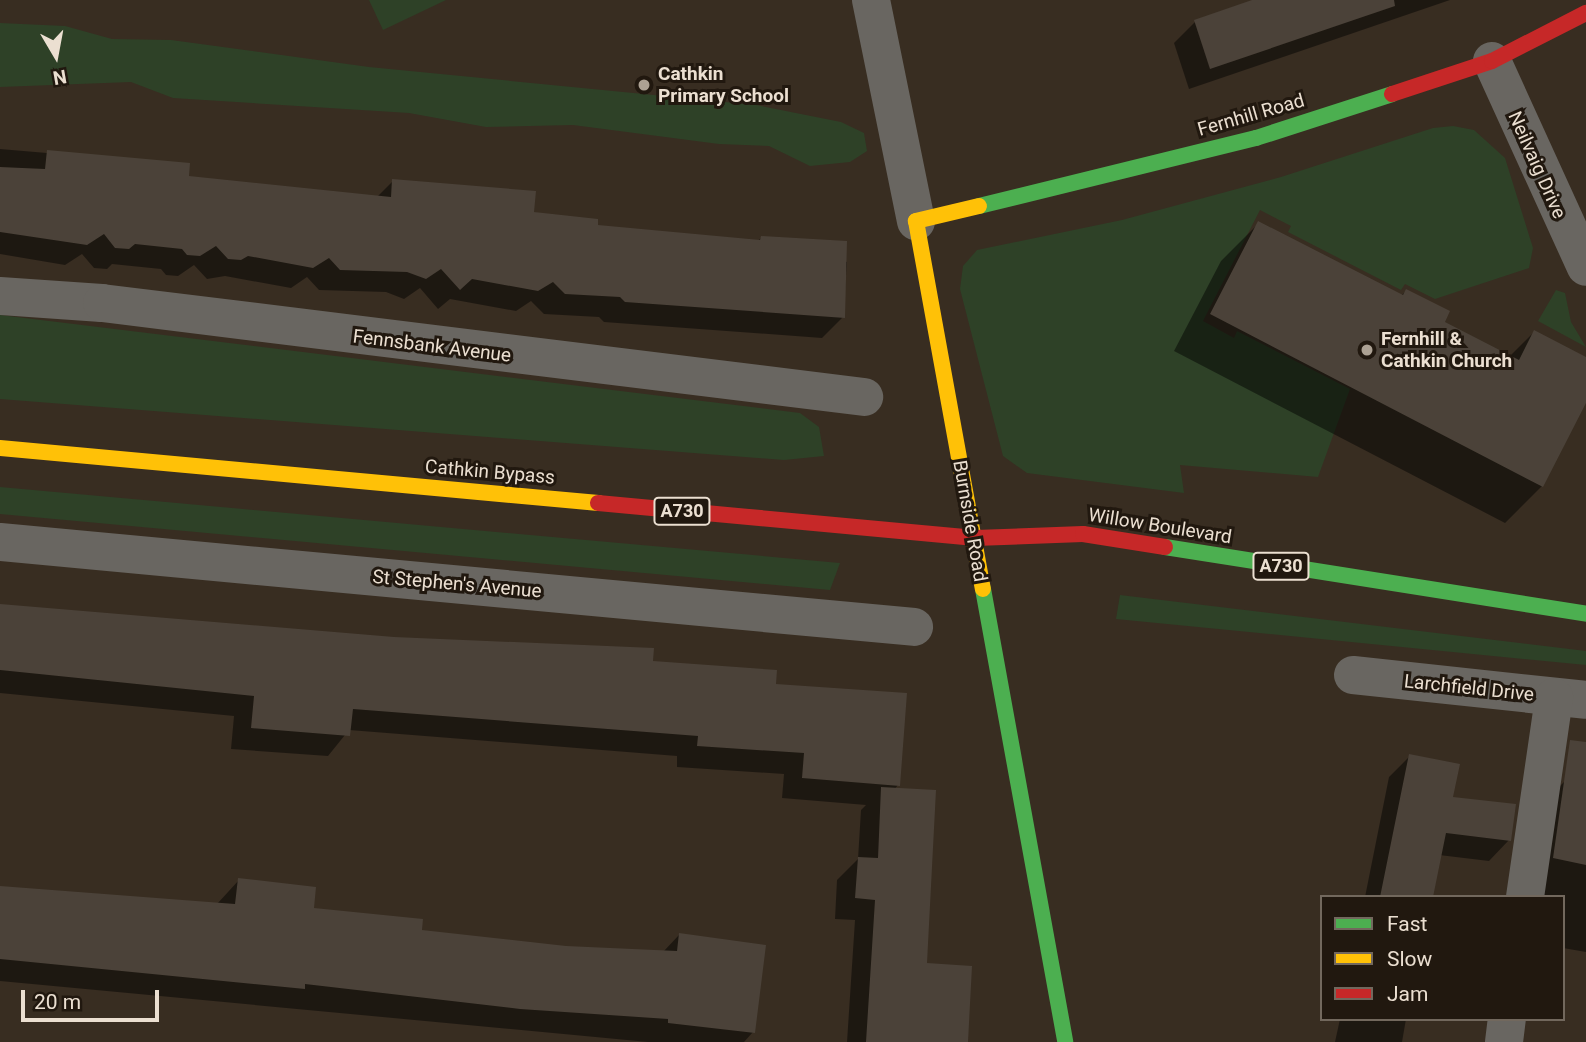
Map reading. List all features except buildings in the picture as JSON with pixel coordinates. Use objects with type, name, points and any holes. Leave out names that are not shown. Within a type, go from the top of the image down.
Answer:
[{"type":"main road","name":"Fernhill Road","points":[[916,221],[1256,138],[1492,61],[1586,13]]},
{"type":"main road","name":"Burnside Road","points":[[916,221],[975,538],[988,638],[1065,1042]]},
{"type":"main road","name":"Cathkin Bypass","points":[[0,448],[975,538]]},
{"type":"main road","name":"Willow Boulevard","points":[[975,538],[1083,534],[1586,614]]},
{"type":"street","name":"Burnside Road","points":[[871,0],[916,221]]},
{"type":"street","name":"Neilvaig Drive","points":[[1492,61],[1586,267]]},
{"type":"street","name":"Fennsbank Avenue","points":[[0,296],[102,303],[864,397]]},
{"type":"street","name":"St Stephen's Avenue","points":[[0,541],[914,627]]},
{"type":"street","name":"Larchfield Drive","points":[[1353,675],[1570,699]]},
{"type":"street","points":[[1525,895],[1570,699]]},
{"type":"street","points":[[1504,1042],[1507,1021]]},
{"type":"green space","points":[[369,0],[446,0],[383,30]]},
{"type":"green space","points":[[0,23],[65,26],[112,39],[171,40],[369,67],[756,105],[841,122],[864,133],[867,151],[850,162],[810,166],[769,146],[719,144],[573,125],[486,127],[409,113],[173,98],[131,82],[0,87]]},
{"type":"green space","points":[[1453,126],[1474,130],[1505,158],[1533,248],[1529,268],[1435,299],[1405,284],[1401,290],[1288,232],[1291,226],[1260,210],[1203,321],[1234,338],[1237,331],[1350,389],[1318,477],[1180,465],[1184,493],[1027,473],[1003,456],[960,289],[963,266],[977,250],[1122,220],[1281,177],[1433,128]]},
{"type":"green space","points":[[1556,290],[1565,293],[1571,322],[1586,347],[1538,321]]},
{"type":"green space","points":[[0,315],[800,413],[819,427],[824,456],[784,460],[0,399]]},
{"type":"green space","points":[[0,487],[840,563],[830,590],[0,514]]},
{"type":"green space","points":[[1120,595],[1586,651],[1586,665],[1116,619]]},
{"type":"traffic: fast","points":[[979,206],[1256,138],[1392,94]]},
{"type":"traffic: fast","points":[[1165,547],[1586,614]]},
{"type":"traffic: fast","points":[[983,589],[1065,1042]]},
{"type":"traffic: slow","points":[[979,206],[916,221],[983,589]]},
{"type":"traffic: slow","points":[[0,448],[598,503]]},
{"type":"traffic: jam","points":[[1392,94],[1492,61],[1586,13]]},
{"type":"traffic: jam","points":[[598,503],[975,538],[1083,534],[1165,547]]},
{"type":"place","name":"Cathkin Primary School","points":[[644,85]]},
{"type":"place","name":"Fernhill & Cathkin Church","points":[[1367,350]]}]
